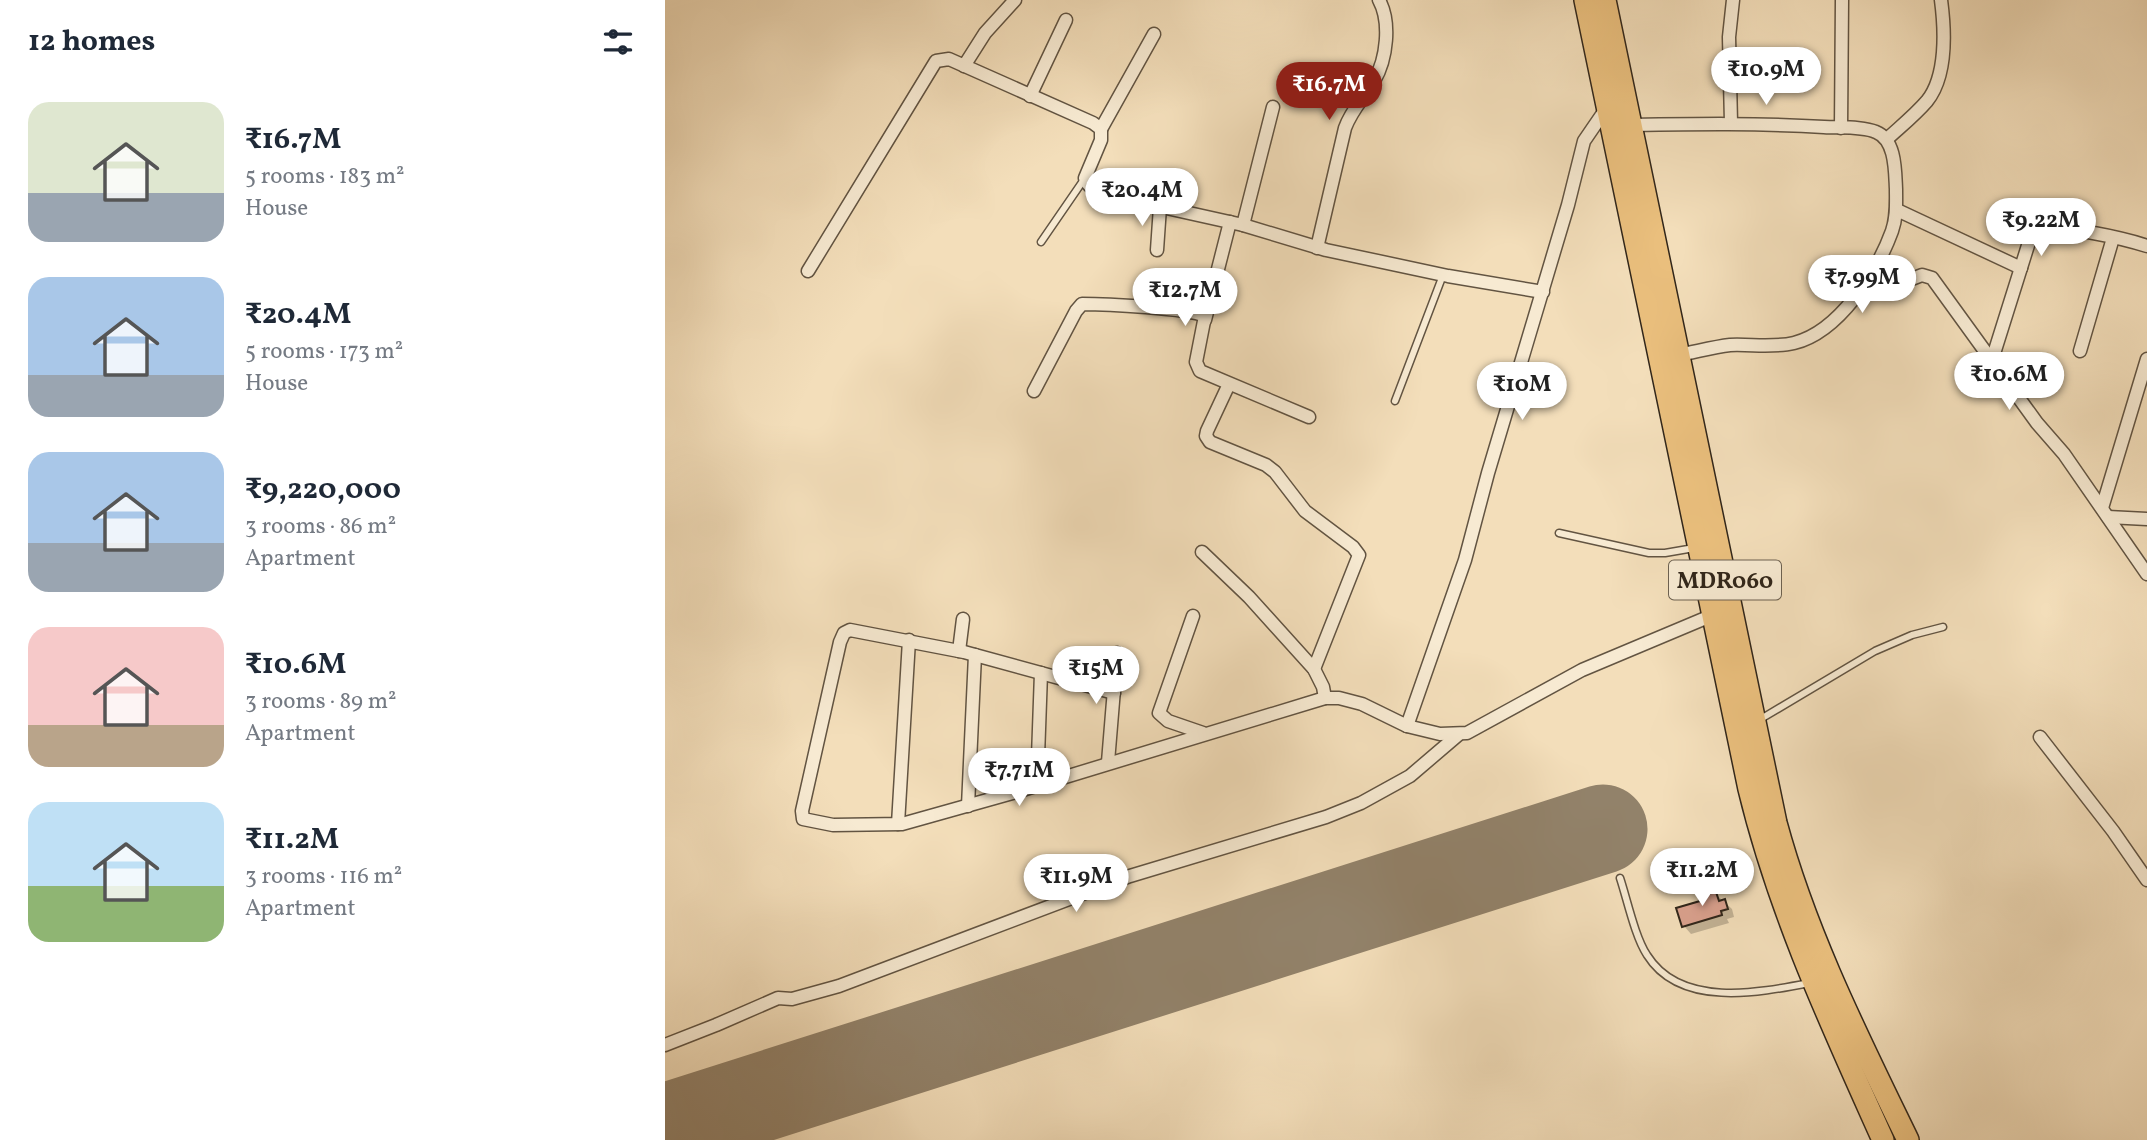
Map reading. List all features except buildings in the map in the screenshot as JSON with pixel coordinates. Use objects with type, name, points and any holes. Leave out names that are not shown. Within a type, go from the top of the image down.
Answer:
[{"type":"main road","name":"MDR060","points":[[1585,0],[1713,615],[1746,724]]},
{"type":"main road","name":"MDR060","points":[[1605,0],[1678,355],[1746,724],[1763,846],[1785,913],[1908,1140]]},
{"type":"main road","name":"MDR060","points":[[1822,979],[1883,1140]]},
{"type":"street","points":[[964,66],[985,33],[1015,0]]},
{"type":"street","points":[[1317,248],[1350,113],[1376,79],[1383,59],[1386,23],[1379,0]]},
{"type":"street","points":[[1731,123],[1730,37],[1733,0]]},
{"type":"street","points":[[1841,128],[1842,0]]},
{"type":"street","points":[[1887,139],[1926,102],[1935,88],[1944,40],[1941,0]]},
{"type":"street","points":[[1030,96],[1066,20]]},
{"type":"street","points":[[1154,34],[1101,129],[1101,140],[1085,178],[1086,184],[1092,188],[1160,207],[1243,225],[1317,248],[1443,275],[1543,292]]},
{"type":"street","points":[[808,271],[936,61],[949,59],[1093,123],[1101,129]]},
{"type":"street","points":[[1407,726],[1465,560],[1584,141],[1608,106]]},
{"type":"street","points":[[1243,225],[1273,107]]},
{"type":"street","points":[[1632,125],[1731,123],[1876,131],[1887,139],[1892,153],[1897,210],[1892,231],[1863,289],[1832,322],[1795,343],[1768,346],[1729,345],[1678,355]]},
{"type":"street","points":[[1157,250],[1160,207]]},
{"type":"street","points":[[1897,210],[2021,268]]},
{"type":"street","points":[[1230,222],[1205,320],[1197,367],[1209,376],[1309,417]]},
{"type":"street","points":[[1992,360],[2030,239],[2036,231],[2045,228],[2067,228],[2147,246]]},
{"type":"street","points":[[2080,351],[2113,238]]},
{"type":"street","points":[[1863,289],[1881,291],[1927,275],[1932,278],[2037,423],[2064,454],[2147,574]]},
{"type":"street","points":[[1034,391],[1082,304],[1199,313],[1205,316],[1205,320]]},
{"type":"street","points":[[2105,512],[2147,359]]},
{"type":"street","points":[[1229,384],[1207,431],[1206,436],[1210,442],[1275,472],[1305,511],[1353,547],[1359,555],[1314,668]]},
{"type":"street","points":[[2105,512],[2147,519]]},
{"type":"street","points":[[1202,552],[1249,597],[1314,668],[1325,698]]},
{"type":"street","points":[[1114,693],[959,651],[859,630],[844,633],[802,811],[803,819],[821,824],[898,824],[968,806],[1325,698],[1339,698],[1362,704],[1407,726],[1440,734],[1467,733],[1544,689],[1593,665],[1713,615]]},
{"type":"street","points":[[1193,617],[1159,713],[1168,721],[1203,733]]},
{"type":"street","points":[[959,651],[963,619]]},
{"type":"street","points":[[898,824],[909,640]]},
{"type":"street","points":[[1108,762],[1117,653]]},
{"type":"street","points":[[968,806],[975,655]]},
{"type":"street","points":[[1037,785],[1041,673]]},
{"type":"street","points":[[665,1045],[778,998],[799,998],[839,986],[1130,876],[1325,817],[1361,803],[1410,776],[1458,734]]},
{"type":"street","points":[[2040,737],[2113,831],[2147,880]]},
{"type":"lane","points":[[1041,242],[1085,178]]},
{"type":"lane","points":[[1395,401],[1443,275]]},
{"type":"lane","points":[[1559,533],[1649,553],[1699,547]]},
{"type":"lane","points":[[1746,724],[1875,651],[1912,635],[1943,627]]},
{"type":"lane","points":[[1620,878],[1644,951],[1657,967],[1676,981],[1696,989],[1719,992],[1776,989],[1822,979]]},
{"type":"runway","points":[[665,1128],[1603,829]]}]
